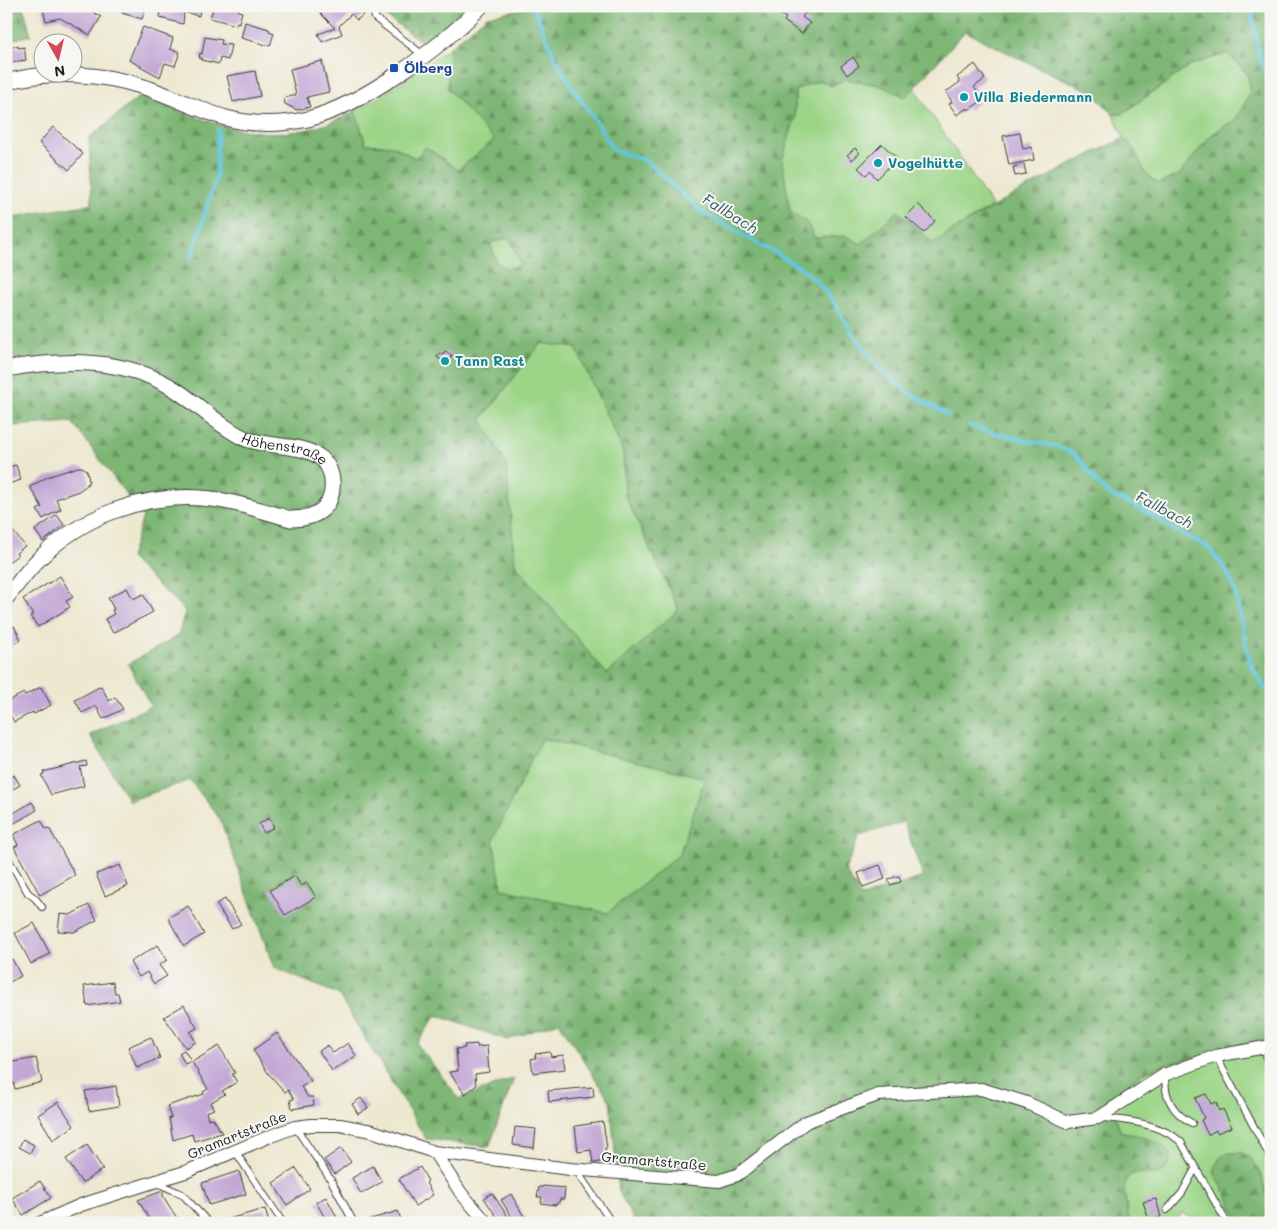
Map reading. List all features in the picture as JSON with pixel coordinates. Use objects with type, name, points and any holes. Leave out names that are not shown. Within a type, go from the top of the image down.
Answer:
[{"type":"street","points":[[6,82],[59,76],[109,78],[143,86],[228,118],[254,123],[280,124],[307,119],[338,108],[393,77],[424,56],[460,27],[481,6]]},
{"type":"street","name":"Höhenstraße","points":[[6,369],[54,363],[116,365],[131,369],[174,389],[244,438],[317,455],[328,467],[331,474],[332,488],[329,500],[322,510],[316,514],[299,519],[291,519],[226,502],[202,498],[164,500],[115,510],[90,521],[58,542],[40,558],[6,598]]},
{"type":"street","name":"Gramartstraße","points":[[40,1223],[81,1205],[188,1171],[295,1127],[328,1124],[354,1127],[372,1131],[434,1152],[575,1169],[719,1181],[737,1175],[806,1122],[878,1095],[981,1090],[1026,1103],[1068,1122],[1098,1118],[1164,1075],[1216,1056],[1271,1046]]},
{"type":"street","points":[[434,1152],[461,1193],[487,1223]]},
{"type":"lane","points":[[373,6],[375,18],[424,56]]},
{"type":"lane","points":[[6,855],[28,893],[42,907]]},
{"type":"lane","points":[[1216,1056],[1269,1155],[1271,1155]]},
{"type":"lane","points":[[1164,1075],[1167,1083],[1166,1094],[1174,1108],[1181,1118],[1192,1123]]},
{"type":"lane","points":[[1098,1118],[1123,1120],[1169,1133],[1181,1142],[1195,1170],[1227,1223]]},
{"type":"lane","points":[[295,1127],[331,1180],[354,1223]]},
{"type":"lane","points":[[235,1151],[284,1223]]},
{"type":"lane","points":[[575,1169],[612,1223]]},
{"type":"lane","points":[[1167,1210],[1182,1193],[1195,1170]]},
{"type":"lane","points":[[155,1182],[182,1194],[209,1223]]},
{"type":"green space","points":[[6,6],[23,6],[31,35],[6,41]]},
{"type":"green space","points":[[378,6],[468,6],[457,19],[424,43],[378,11]]},
{"type":"green space","points":[[537,6],[1271,6],[1271,1039],[1156,1067],[1140,1075],[1110,1098],[1120,1131],[1154,1141],[1171,1154],[1168,1165],[1163,1171],[1156,1174],[1133,1174],[1128,1177],[1124,1193],[1128,1217],[1136,1223],[635,1223],[619,1192],[610,1101],[559,1022],[507,1040],[436,1015],[417,1044],[459,1099],[514,1078],[489,1147],[426,1139],[338,994],[274,968],[220,819],[190,780],[129,801],[90,735],[151,706],[128,664],[178,636],[185,611],[130,558],[143,517],[72,422],[12,426],[6,436],[6,218],[92,204],[89,138],[140,96],[194,117],[221,125],[273,133],[300,131],[327,124],[355,111],[366,144],[393,146],[415,158],[426,147],[458,170],[494,140],[448,89],[449,48],[487,16]],"holes":[[[965,31],[1026,62],[1090,91],[1113,114],[1122,114],[1191,65],[1228,53],[1248,75],[1251,93],[1236,119],[1211,135],[1179,175],[1158,184],[1145,173],[1134,149],[1124,138],[1027,188],[933,243],[898,211],[861,244],[846,236],[814,238],[807,223],[790,212],[782,161],[795,117],[795,90],[820,80],[831,86],[845,79],[880,85],[905,97]],[[509,237],[521,265],[507,269],[496,262],[490,243]],[[541,343],[576,348],[623,451],[625,495],[679,609],[607,674],[515,564],[506,463],[481,419]],[[542,738],[705,778],[679,855],[607,913],[502,889],[493,840]],[[904,822],[923,877],[861,897],[845,870],[859,836]]]},
{"type":"green space","points":[[449,48],[448,89],[495,140],[458,170],[426,147],[415,158],[393,146],[366,144],[355,111],[387,92]]},
{"type":"green space","points":[[1228,53],[1248,75],[1251,93],[1236,119],[1211,135],[1180,175],[1158,184],[1145,173],[1134,149],[1124,138],[1113,114],[1122,114],[1191,65]]},
{"type":"green space","points":[[845,79],[880,85],[905,96],[914,88],[992,206],[933,243],[861,244],[846,236],[814,238],[807,223],[790,212],[782,161],[795,117],[795,90],[820,80],[831,86]]},
{"type":"green space","points":[[510,237],[521,265],[507,269],[496,262],[490,243]]},
{"type":"green space","points":[[541,343],[576,348],[623,451],[625,495],[679,610],[607,675],[515,564],[506,463],[481,420]]},
{"type":"green space","points":[[541,738],[705,778],[679,855],[607,913],[502,889],[493,840]]},
{"type":"green space","points":[[1271,1039],[1271,1197],[1267,1194],[1259,1171],[1227,1153],[1220,1158],[1216,1165],[1240,1223],[1202,1223],[1182,1213],[1175,1223],[1136,1223],[1128,1217],[1124,1189],[1127,1177],[1136,1173],[1157,1173],[1164,1170],[1170,1162],[1151,1140],[1119,1131],[1110,1099],[1140,1075],[1156,1067]]},
{"type":"green space","points":[[1227,1153],[1243,1153],[1250,1157],[1259,1171],[1267,1194],[1271,1197],[1271,1223],[1240,1223],[1214,1173],[1220,1158]]},
{"type":"building","points":[[42,6],[83,6],[101,17],[90,35],[60,18],[46,21]]},
{"type":"building","points":[[124,6],[146,6],[142,19],[122,13]]},
{"type":"building","points":[[158,6],[200,6],[199,16],[184,12],[183,24],[160,18],[161,8]]},
{"type":"building","points":[[214,6],[239,8],[238,11],[242,12],[239,23],[237,22],[236,25],[210,18]]},
{"type":"building","points":[[320,6],[348,6],[352,10],[356,6],[365,6],[367,8],[363,12],[364,14],[357,20],[351,14],[339,26],[342,34],[322,42],[318,34],[335,28],[317,10]]},
{"type":"building","points":[[781,6],[811,6],[802,17],[810,23],[802,34],[784,21],[786,18],[777,11]]},
{"type":"building","points":[[245,22],[269,29],[269,31],[274,33],[270,46],[241,38]]},
{"type":"building","points":[[143,27],[173,38],[170,49],[180,52],[175,66],[165,63],[160,77],[129,60]]},
{"type":"building","points":[[205,37],[222,40],[221,44],[231,45],[228,60],[220,58],[219,64],[199,58],[200,53],[202,54]]},
{"type":"building","points":[[18,46],[18,48],[24,47],[26,60],[6,63],[6,48]]},
{"type":"building","points":[[853,57],[859,66],[847,75],[841,66]]},
{"type":"building","points":[[322,61],[329,92],[307,97],[310,107],[297,110],[285,104],[284,98],[296,95],[290,69]]},
{"type":"building","name":"Villa Biedermann","points":[[975,64],[985,79],[974,87],[980,96],[977,97],[980,102],[957,115],[949,104],[952,102],[946,92],[960,82],[957,77]]},
{"type":"building","points":[[255,71],[260,96],[233,102],[227,76]]},
{"type":"building","points":[[53,127],[83,154],[69,170],[39,143]]},
{"type":"building","points":[[1020,133],[1023,149],[1032,147],[1034,160],[1009,165],[1003,136]]},
{"type":"building","name":"Vogelhütte","points":[[882,144],[897,158],[877,179],[870,171],[866,175],[858,168]]},
{"type":"building","points":[[855,148],[860,153],[852,160],[847,155]]},
{"type":"building","points":[[1024,164],[1026,174],[1015,176],[1013,167]]},
{"type":"building","points":[[918,204],[935,221],[924,233],[906,217]]},
{"type":"building","name":"Tann Rast","points":[[445,351],[452,355],[447,364],[437,357],[440,353],[443,355]]},
{"type":"building","points":[[16,465],[21,480],[8,484],[6,468]]},
{"type":"building","points":[[82,467],[87,471],[89,481],[87,485],[79,491],[56,499],[61,509],[43,519],[37,510],[42,507],[30,487],[47,477]]},
{"type":"building","points":[[57,515],[64,525],[43,542],[35,530]]},
{"type":"building","points":[[11,529],[25,546],[16,553],[18,555],[6,564],[6,533]]},
{"type":"building","points":[[60,576],[73,597],[66,601],[70,607],[38,627],[30,616],[33,615],[23,599]]},
{"type":"building","points":[[127,588],[133,599],[143,594],[153,612],[113,633],[105,619],[114,614],[112,610],[114,609],[108,598]]},
{"type":"building","points":[[14,626],[21,640],[11,645],[6,636],[6,630]]},
{"type":"building","points":[[101,686],[109,701],[115,697],[123,709],[103,719],[96,706],[82,713],[75,700]]},
{"type":"building","points":[[41,687],[51,705],[14,722],[6,707],[6,702]]},
{"type":"building","points":[[86,761],[87,766],[80,767],[84,786],[51,795],[41,775],[44,774],[43,772]]},
{"type":"building","points":[[14,775],[20,785],[6,793],[6,780]]},
{"type":"building","points":[[32,802],[37,810],[6,828],[6,814],[11,812],[12,814]]},
{"type":"building","points":[[269,818],[274,827],[264,833],[259,824]]},
{"type":"building","points":[[41,820],[46,829],[49,828],[75,875],[40,895],[14,847],[18,845],[13,835]]},
{"type":"building","points":[[120,865],[128,886],[105,896],[96,874]]},
{"type":"building","points":[[880,865],[885,879],[863,887],[858,873]]},
{"type":"building","points":[[295,876],[301,886],[307,883],[316,897],[285,915],[270,890]]},
{"type":"building","points":[[899,876],[901,882],[890,885],[888,879]]},
{"type":"building","points":[[225,899],[241,924],[232,929],[216,904]]},
{"type":"building","points":[[89,905],[97,920],[74,932],[58,931],[60,914],[70,915]]},
{"type":"building","points":[[188,906],[204,934],[184,946],[168,918]]},
{"type":"building","points":[[34,923],[50,954],[31,964],[15,933]]},
{"type":"building","points":[[158,945],[167,960],[159,965],[167,976],[154,984],[147,972],[139,977],[130,962]]},
{"type":"building","points":[[12,959],[21,976],[6,984],[6,962]]},
{"type":"building","points":[[113,982],[115,993],[118,993],[120,1001],[87,1006],[84,986]]},
{"type":"building","points":[[184,1005],[197,1028],[190,1032],[196,1042],[186,1048],[164,1017]]},
{"type":"building","points":[[277,1033],[311,1081],[301,1087],[308,1097],[313,1097],[314,1105],[292,1109],[290,1100],[294,1099],[288,1090],[285,1092],[268,1073],[253,1050]]},
{"type":"building","points":[[151,1037],[160,1058],[137,1068],[128,1047]]},
{"type":"building","points":[[348,1043],[356,1056],[332,1071],[319,1051],[328,1045],[333,1053]]},
{"type":"building","points":[[477,1044],[477,1047],[487,1046],[489,1072],[475,1074],[476,1086],[465,1094],[449,1072],[458,1071],[456,1049],[465,1048],[464,1045]]},
{"type":"building","points":[[219,1046],[235,1073],[232,1074],[237,1082],[222,1091],[225,1094],[210,1103],[214,1109],[206,1112],[208,1119],[213,1118],[222,1133],[194,1141],[192,1134],[173,1140],[169,1118],[171,1118],[167,1106],[204,1094],[203,1092],[208,1089],[192,1062]]},
{"type":"building","points":[[184,1050],[191,1061],[185,1064],[179,1053]]},
{"type":"building","points":[[550,1052],[551,1057],[563,1055],[565,1069],[533,1073],[531,1059],[536,1058],[535,1054]]},
{"type":"building","points":[[1271,1054],[1271,1064],[1265,1066],[1262,1057]]},
{"type":"building","points":[[36,1058],[42,1082],[15,1089],[8,1063]]},
{"type":"building","points":[[116,1086],[119,1106],[89,1111],[85,1091]]},
{"type":"building","points":[[593,1087],[594,1097],[549,1102],[548,1091]]},
{"type":"building","points":[[1206,1094],[1211,1104],[1216,1102],[1219,1111],[1223,1109],[1232,1127],[1217,1133],[1216,1130],[1208,1135],[1201,1120],[1204,1118],[1195,1098]]},
{"type":"building","points":[[361,1098],[368,1108],[358,1114],[352,1104]]},
{"type":"building","points":[[58,1102],[74,1126],[53,1140],[38,1115]]},
{"type":"building","points":[[603,1122],[607,1161],[593,1163],[591,1150],[578,1152],[575,1126]]},
{"type":"building","points":[[515,1127],[536,1129],[534,1148],[513,1145]]},
{"type":"building","points":[[23,1139],[34,1145],[30,1153],[19,1147]]},
{"type":"building","points":[[87,1145],[103,1169],[82,1183],[66,1159]]},
{"type":"building","points":[[341,1148],[351,1162],[335,1174],[324,1160]]},
{"type":"building","points":[[373,1166],[382,1182],[361,1194],[352,1178]]},
{"type":"building","points":[[420,1167],[433,1195],[415,1206],[399,1179]]},
{"type":"building","points":[[296,1168],[310,1189],[287,1205],[273,1183]]},
{"type":"building","points":[[239,1171],[246,1194],[209,1205],[202,1183]]},
{"type":"building","points":[[40,1181],[51,1198],[23,1215],[12,1198]]},
{"type":"building","points":[[539,1187],[565,1188],[564,1199],[560,1199],[555,1205],[541,1203],[542,1197],[537,1197]]},
{"type":"building","points":[[163,1191],[163,1196],[180,1223],[162,1223],[160,1219],[152,1223],[138,1200]]},
{"type":"building","points":[[492,1193],[509,1218],[501,1223],[484,1198]]},
{"type":"building","points":[[511,1194],[529,1223],[512,1223],[513,1219],[501,1200]]},
{"type":"building","points":[[326,1197],[340,1223],[316,1223],[325,1218],[316,1202]]},
{"type":"building","points":[[1156,1199],[1161,1217],[1149,1220],[1143,1202]]},
{"type":"building","points":[[265,1209],[269,1223],[229,1223],[228,1219]]},
{"type":"building","points":[[398,1211],[402,1223],[369,1223],[368,1220]]},
{"type":"waterway","name":"Fallbach","points":[[533,6],[557,62],[613,150],[647,161],[700,211],[800,267],[817,281],[878,367],[906,391],[948,415]]},
{"type":"waterway","points":[[1250,6],[1260,57],[1271,82]]},
{"type":"waterway","points":[[191,258],[216,177],[218,130]]},
{"type":"waterway","name":"Fallbach","points":[[970,426],[1055,446],[1075,454],[1099,485],[1110,495],[1145,511],[1174,530],[1208,547],[1224,567],[1234,587],[1250,662],[1264,688],[1271,691]]},
{"type":"place","name":"Ölberg","points":[[394,68]]},
{"type":"place","name":"Villa Biedermann","points":[[964,97]]},
{"type":"place","name":"Vogelhütte","points":[[878,163]]},
{"type":"place","name":"Tann Rast","points":[[445,361]]}]
